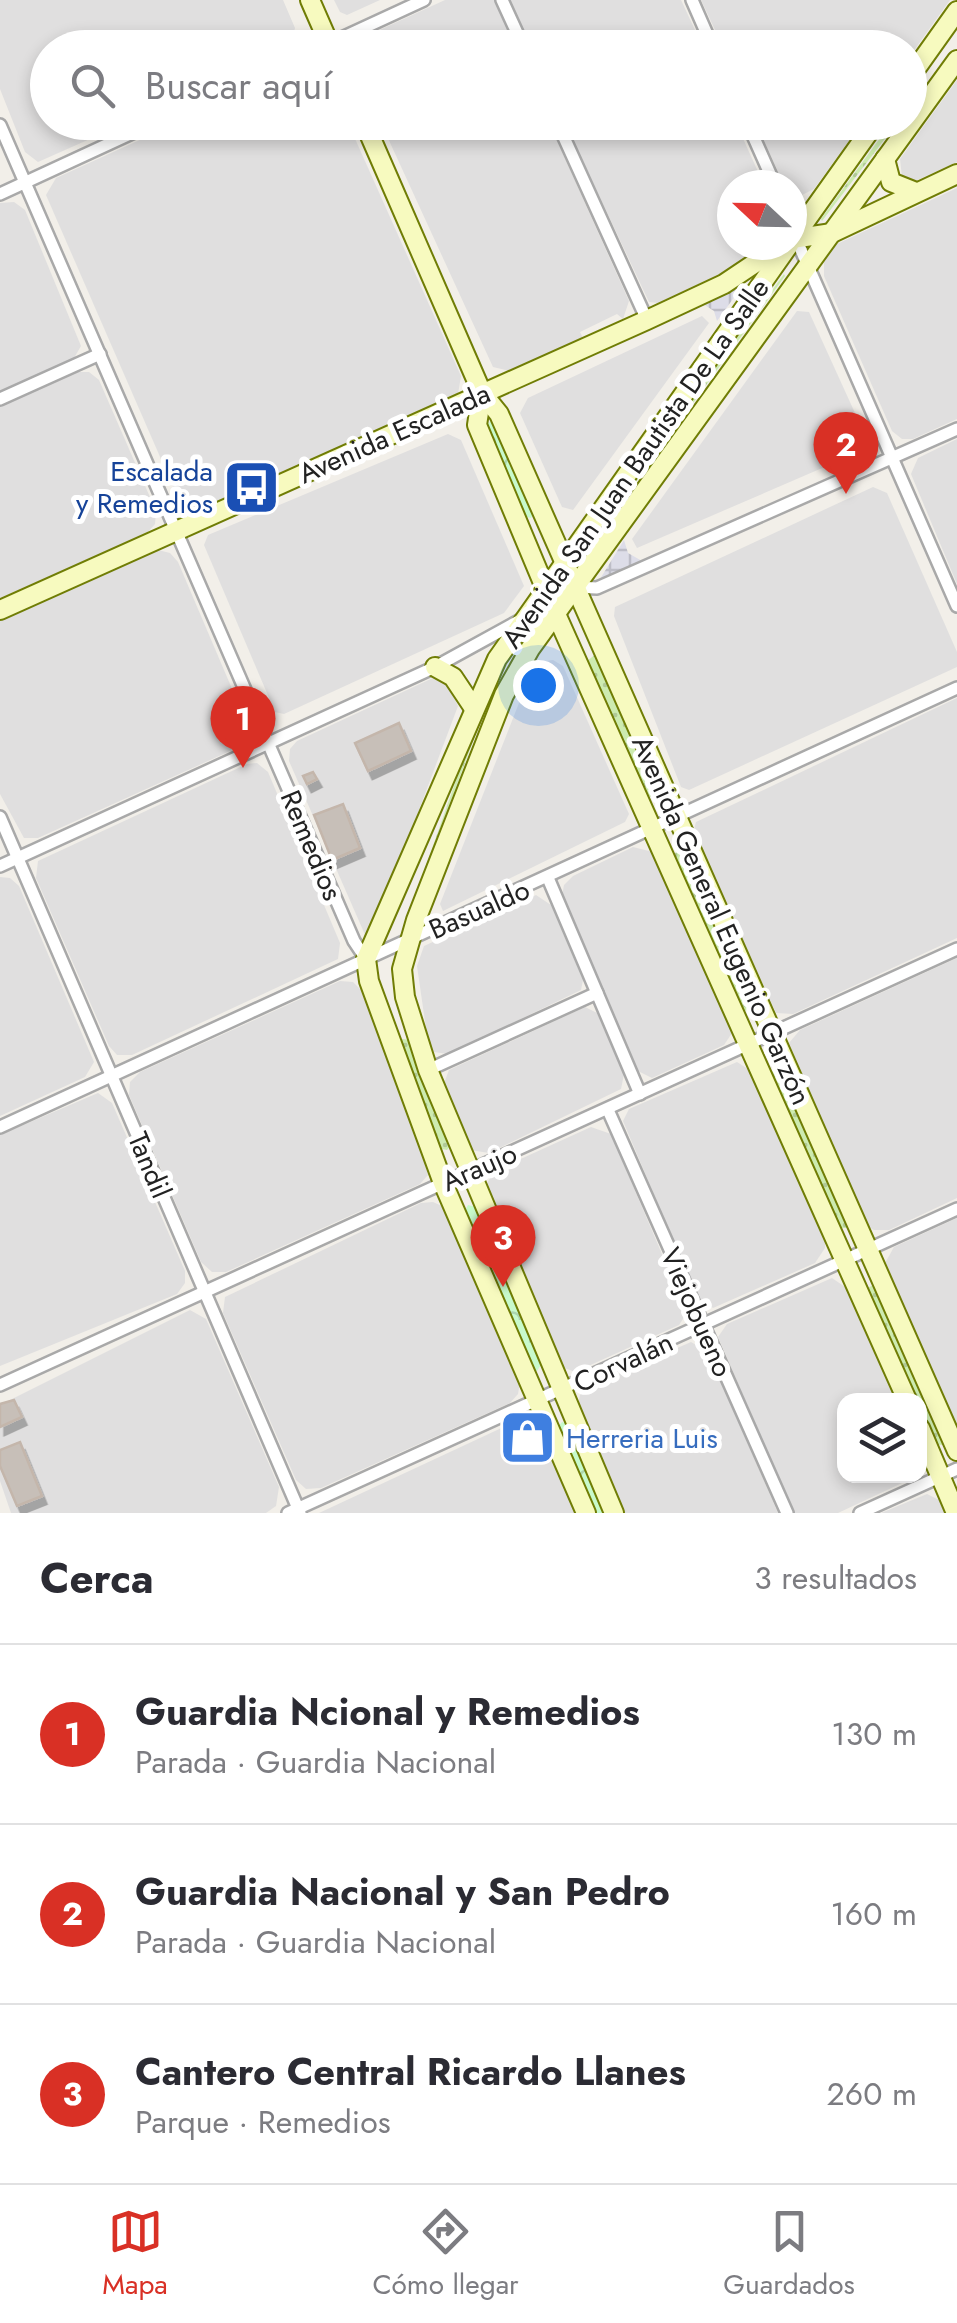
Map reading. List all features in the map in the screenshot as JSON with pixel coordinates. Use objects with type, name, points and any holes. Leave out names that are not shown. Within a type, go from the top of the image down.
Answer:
[{"type":"street","points":[[310,0],[321,30]]},
{"type":"street","points":[[361,30],[424,0]]},
{"type":"street","points":[[502,0],[516,30]]},
{"type":"street","points":[[692,0],[705,30]]},
{"type":"street","points":[[927,53],[957,11]]},
{"type":"street","name":"Avenida San Juan Bautista De La Salle","points":[[927,101],[957,60]]},
{"type":"street","name":"Remedios","points":[[0,126],[354,941],[366,959],[369,981],[444,1183],[586,1513]]},
{"type":"street","points":[[0,194],[117,140]]},
{"type":"street","name":"Avenida General Eugenio Garzón","points":[[372,140],[482,393],[499,414],[957,1451]]},
{"type":"street","points":[[566,140],[647,320]]},
{"type":"street","points":[[755,140],[768,170]]},
{"type":"street","name":"Avenida San Juan Bautista De La Salle","points":[[807,216],[863,140]]},
{"type":"street","name":"Avenida San Juan Bautista De La Salle","points":[[410,940],[504,694],[575,587],[899,140]]},
{"type":"street","points":[[885,159],[891,182],[898,188],[917,192]]},
{"type":"street","name":"Avenida Escalada","points":[[807,237],[832,233],[957,174]]},
{"type":"street","name":"Avenida Escalada","points":[[0,610],[647,320],[724,284],[759,260]]},
{"type":"street","name":"Avenida San Juan Bautista De La Salle","points":[[366,959],[472,707],[497,659],[775,260]]},
{"type":"street","points":[[805,260],[957,606]]},
{"type":"street","points":[[0,399],[100,354]]},
{"type":"street","name":"Avenida General Eugenio Garzón","points":[[482,393],[477,425],[556,614],[904,1393]]},
{"type":"street","points":[[575,587],[597,588],[957,429]]},
{"type":"street","points":[[0,866],[435,667],[526,617],[556,614]]},
{"type":"street","points":[[435,667],[453,676],[472,707]]},
{"type":"street","name":"Basualdo","points":[[0,1127],[957,688]]},
{"type":"street","name":"Tandil","points":[[0,817],[295,1512]]},
{"type":"street","points":[[548,878],[640,1094]]},
{"type":"street","points":[[410,940],[402,969],[405,997],[428,1070],[614,1513]]},
{"type":"street","name":"Araujo","points":[[0,1386],[957,949]]},
{"type":"street","points":[[428,1070],[598,993]]},
{"type":"street","name":"Viejobueno","points":[[608,1110],[787,1513]]},
{"type":"street","name":"Corvalán","points":[[295,1512],[957,1208]]},
{"type":"street","points":[[927,1439],[949,1472],[956,1513]]},
{"type":"street","points":[[860,1513],[949,1472]]},
{"type":"shaded area","points":[[0,0],[283,0],[295,28],[30,30],[30,140],[88,140],[38,162],[25,152],[0,89]]},
{"type":"shaded area","points":[[334,0],[380,0],[347,15],[340,12]]},
{"type":"shaded area","points":[[445,0],[494,0],[508,30],[379,30]]},
{"type":"shaded area","points":[[510,0],[681,0],[695,30],[523,30]]},
{"type":"shaded area","points":[[701,0],[950,0],[927,32],[715,30]]},
{"type":"shaded area","points":[[957,80],[957,162],[915,181],[902,177],[900,159],[914,140],[927,140],[927,122]]},
{"type":"shaded area","points":[[140,140],[356,140],[461,376],[458,394],[202,509],[181,505],[46,195],[56,178]]},
{"type":"shaded area","points":[[389,140],[557,140],[629,301],[623,319],[617,314],[580,332],[583,338],[510,371],[493,367]]},
{"type":"shaded area","points":[[573,140],[744,140],[757,170],[717,170],[717,260],[749,260],[658,303],[649,302]]},
{"type":"shaded area","points":[[764,140],[850,140],[814,189],[807,192],[807,170],[777,170]]},
{"type":"shaded area","points":[[957,188],[957,419],[913,439],[902,439],[892,431],[824,276],[824,262],[837,244]]},
{"type":"shaded area","points":[[14,202],[25,210],[81,346],[74,358],[0,391],[0,203]]},
{"type":"shaded area","points":[[738,292],[717,321],[714,311],[703,304]]},
{"type":"shaded area","points":[[797,311],[809,312],[865,435],[857,453],[637,548],[632,539]]},
{"type":"shaded area","points":[[702,316],[709,323],[573,510],[562,507],[520,413],[528,398]]},
{"type":"shaded area","points":[[77,372],[89,372],[99,380],[156,511],[155,524],[146,534],[0,598],[0,407]]},
{"type":"shaded area","points":[[448,434],[461,440],[524,586],[504,613],[284,714],[275,712],[204,545],[208,535]]},
{"type":"shaded area","points":[[957,439],[957,584],[911,474],[918,458]]},
{"type":"shaded area","points":[[873,487],[887,493],[957,652],[957,667],[689,790],[681,787],[614,616],[615,607]]},
{"type":"shaded area","points":[[624,540],[628,553],[642,561],[600,579]]},
{"type":"shaded area","points":[[158,550],[170,553],[178,562],[247,724],[246,740],[239,747],[38,838],[24,838],[0,794],[0,619]]},
{"type":"shaded area","points":[[546,661],[563,666],[629,814],[625,822],[443,911],[440,904],[519,703]]},
{"type":"shaded area","points":[[435,677],[445,679],[458,706],[372,935],[366,937],[289,761],[290,749],[297,741]]},
{"type":"shaded area","points":[[957,698],[957,938],[793,1014],[776,1013],[693,833],[696,822]]},
{"type":"shaded area","points":[[257,763],[268,772],[340,943],[338,959],[132,1055],[117,1055],[109,1046],[36,878],[38,861],[247,764]]},
{"type":"shaded area","points":[[633,847],[653,852],[732,1033],[724,1045],[652,1078],[636,1070],[562,896],[564,885],[573,876]]},
{"type":"shaded area","points":[[0,877],[10,878],[19,886],[94,1062],[85,1077],[0,1116]]},
{"type":"shaded area","points":[[536,895],[551,905],[583,980],[581,990],[448,1054],[434,1052],[428,1042],[417,966],[424,946]]},
{"type":"shaded area","points":[[957,958],[957,1198],[889,1230],[874,1230],[865,1225],[789,1043],[800,1030]]},
{"type":"shaded area","points":[[340,981],[353,982],[361,990],[410,1113],[428,1175],[420,1184],[226,1272],[212,1272],[201,1262],[129,1095],[130,1082],[140,1072]]},
{"type":"shaded area","points":[[585,1007],[597,1013],[624,1074],[621,1089],[489,1153],[470,1150],[443,1086],[449,1070]]},
{"type":"shaded area","points":[[737,1062],[751,1071],[825,1238],[825,1248],[815,1263],[713,1308],[697,1297],[623,1121],[629,1109]]},
{"type":"shaded area","points":[[98,1093],[112,1103],[185,1271],[185,1283],[177,1294],[0,1366],[0,1135]]},
{"type":"shaded area","points":[[591,1127],[611,1134],[687,1313],[679,1325],[575,1372],[562,1367],[485,1187],[494,1171]]},
{"type":"shaded area","points":[[433,1202],[444,1207],[520,1382],[518,1394],[510,1403],[321,1488],[306,1489],[296,1480],[223,1313],[225,1297],[421,1203]]},
{"type":"shaded area","points":[[957,1218],[957,1434],[884,1265],[894,1247]]},
{"type":"shaded area","points":[[832,1278],[848,1289],[893,1393],[837,1393],[837,1483],[902,1483],[838,1513],[794,1513],[718,1337],[727,1324]]},
{"type":"shaded area","points":[[190,1310],[206,1319],[279,1487],[276,1506],[266,1513],[11,1513],[0,1481],[0,1405]]},
{"type":"shaded area","points":[[691,1342],[708,1352],[778,1513],[621,1513],[578,1405],[580,1395],[588,1387]]},
{"type":"shaded area","points":[[523,1418],[541,1428],[578,1513],[319,1513]]},
{"type":"shaded area","points":[[927,1494],[939,1500],[946,1513],[881,1513]]},
{"type":"green space","points":[[879,140],[884,140],[822,221]]},
{"type":"green space","points":[[785,276],[586,551],[584,547]]},
{"type":"green space","points":[[494,422],[535,510],[531,518],[523,516],[486,425]]},
{"type":"green space","points":[[522,638],[496,680],[416,894],[491,681]]},
{"type":"green space","points":[[596,654],[658,794],[654,797],[647,796],[587,661]]},
{"type":"green space","points":[[681,848],[752,1008],[748,1011],[741,1010],[673,855]]},
{"type":"green space","points":[[402,1039],[411,1040],[451,1145],[447,1150],[438,1148],[400,1048]]},
{"type":"green space","points":[[780,1067],[847,1228],[838,1228],[769,1073]]},
{"type":"green space","points":[[468,1205],[476,1207],[542,1363],[537,1371],[532,1369],[464,1212]]},
{"type":"green space","points":[[875,1284],[924,1393],[910,1393],[864,1290]]},
{"type":"green space","points":[[927,1401],[944,1439],[942,1445],[933,1444],[927,1431]]},
{"type":"green space","points":[[562,1422],[569,1424],[608,1513],[593,1513],[557,1428]]},
{"type":"building","points":[[399,723],[411,751],[368,771],[355,743]]},
{"type":"building","points":[[313,772],[317,779],[307,784],[303,776]]},
{"type":"building","points":[[343,804],[360,848],[332,860],[314,815]]},
{"type":"building","points":[[14,1400],[22,1417],[0,1427],[0,1404]]},
{"type":"building","points":[[519,1430],[530,1435],[534,1445],[514,1453],[506,1436]]},
{"type":"building","points":[[20,1442],[42,1496],[17,1506],[0,1466],[0,1450]]},
{"type":"place","name":"Escalada y Remedios","points":[[252,487]]},
{"type":"place","name":"Guardia Nacional y San Pedro","points":[[846,494]]},
{"type":"place","name":"Guardia Ncional y Remedios","points":[[243,768]]},
{"type":"place","name":"Cantero Central Ricardo Llanes","points":[[503,1287]]},
{"type":"place","name":"Herreria Luis","points":[[527,1438]]}]
